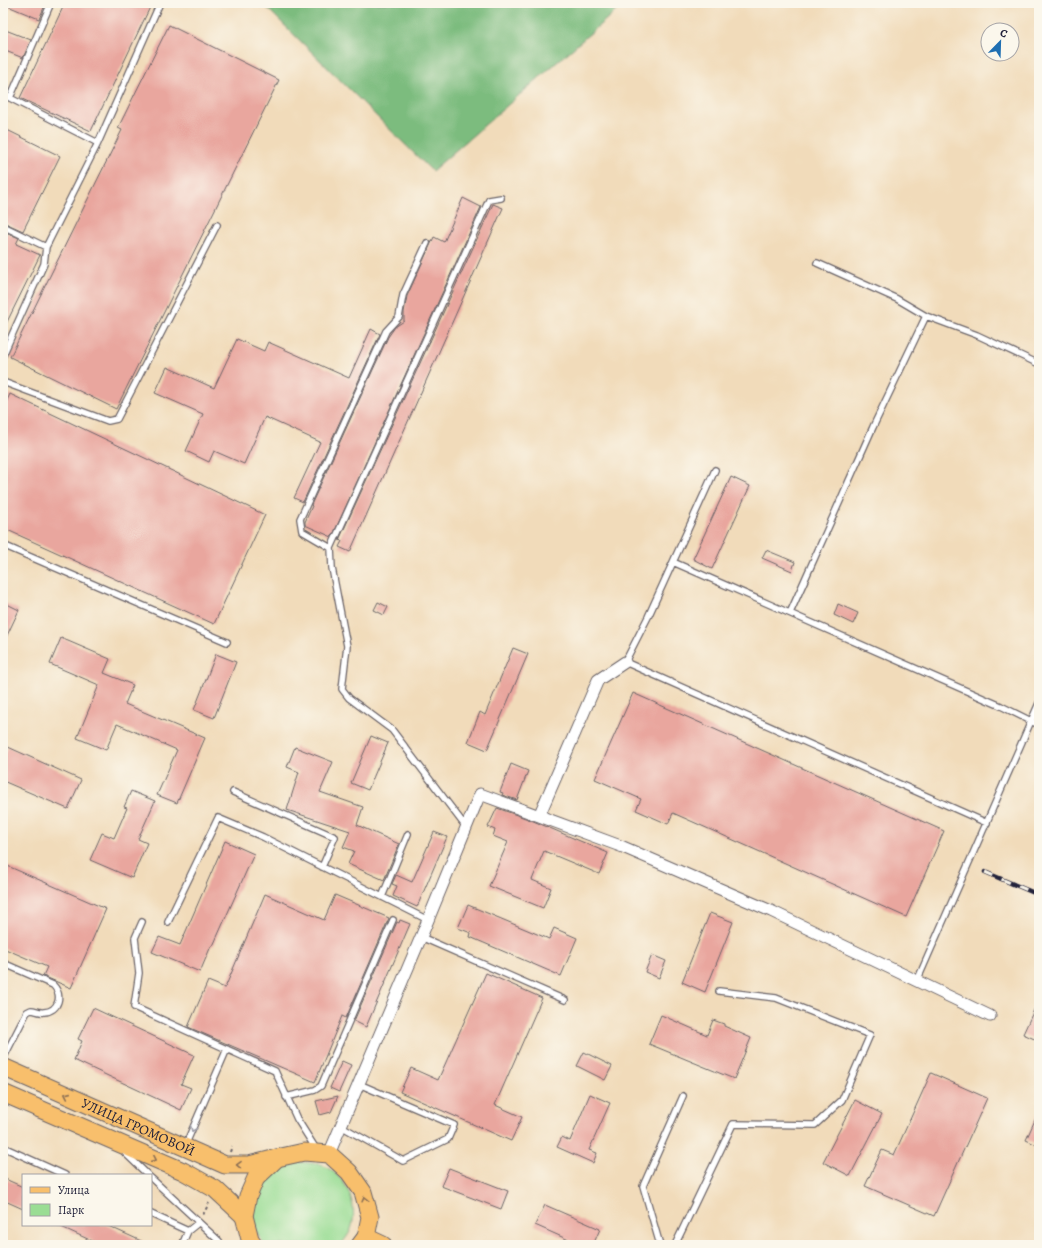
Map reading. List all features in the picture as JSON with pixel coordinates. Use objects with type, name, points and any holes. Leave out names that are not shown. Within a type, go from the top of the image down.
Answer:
[{"type":"main road","name":"УЛИЦА ГРОМОВОЙ","points":[[3,1067],[225,1165],[249,1165],[304,1152],[323,1153]]},
{"type":"main road","name":"УЛИЦА ГРОМОВОЙ","points":[[3,1093],[183,1171],[215,1189],[244,1216]]},
{"type":"main road","points":[[323,1153],[349,1172],[363,1192],[370,1217],[363,1241],[383,1245]]},
{"type":"main road","points":[[254,1245],[250,1238],[244,1216],[248,1196],[256,1178],[277,1158]]},
{"type":"street","points":[[539,816],[598,680],[624,662]]},
{"type":"street","points":[[323,1153],[341,1126],[422,937],[480,794],[623,848],[771,911],[990,1016]]},
{"type":"lane","points":[[10,98],[51,3]]},
{"type":"lane","points":[[3,355],[44,264],[46,247],[98,143],[160,3]]},
{"type":"lane","points":[[3,95],[98,143]]},
{"type":"lane","points":[[466,828],[392,730],[348,698],[342,689],[347,646],[332,568],[331,548],[489,200],[501,198]]},
{"type":"lane","points":[[3,382],[108,421],[117,419],[217,225]]},
{"type":"lane","points":[[3,226],[46,247]]},
{"type":"lane","points":[[331,548],[302,531],[300,519],[386,332],[398,317],[403,295],[427,243]]},
{"type":"lane","points":[[817,263],[897,299],[926,316],[977,335],[1039,364]]},
{"type":"lane","points":[[790,613],[873,427],[926,316]]},
{"type":"lane","points":[[715,470],[648,617],[624,662],[987,823]]},
{"type":"lane","points":[[3,545],[226,642]]},
{"type":"lane","points":[[673,562],[1039,725]]},
{"type":"lane","points":[[917,981],[1039,703]]},
{"type":"lane","points":[[233,792],[335,837],[322,867]]},
{"type":"lane","points":[[168,922],[218,818],[262,837],[428,920]]},
{"type":"lane","points":[[382,897],[408,834]]},
{"type":"lane","points":[[286,1097],[314,1090],[320,1086],[393,920]]},
{"type":"lane","points":[[142,922],[135,938],[139,973],[134,1007],[275,1071],[297,1119],[323,1153]]},
{"type":"lane","points":[[422,937],[565,1000]]},
{"type":"lane","points":[[3,963],[53,985],[57,989],[59,999],[55,1008],[51,1011],[40,1012],[31,1010],[27,1012],[3,1059]]},
{"type":"lane","points":[[675,1245],[733,1124],[815,1125],[842,1100],[870,1035],[776,998],[719,991]]},
{"type":"lane","points":[[185,1147],[227,1049]]},
{"type":"lane","points":[[341,1126],[402,1161],[448,1139],[454,1125],[359,1084]]},
{"type":"lane","points":[[660,1245],[643,1186],[683,1096]]},
{"type":"lane","points":[[112,1140],[147,1174]]},
{"type":"lane","points":[[3,1147],[63,1174]]},
{"type":"lane","points":[[152,1179],[221,1245]]},
{"type":"lane","points":[[152,1214],[188,1230]]},
{"type":"lane","points":[[182,1245],[188,1230],[198,1223]]},
{"type":"green space","points":[[262,3],[625,3],[432,171]]},
{"type":"green space","points":[[300,1162],[318,1164],[327,1168],[342,1181],[348,1190],[353,1209],[353,1219],[350,1231],[341,1245],[265,1245],[258,1235],[254,1226],[253,1206],[260,1186],[273,1171],[282,1166]]},
{"type":"building","points":[[3,3],[46,3],[39,19]]},
{"type":"building","points":[[65,3],[152,3],[91,131],[20,98]]},
{"type":"building","points":[[169,25],[279,80],[116,409],[10,357],[122,130],[118,128]]},
{"type":"building","points":[[3,29],[31,40],[23,58],[3,50]]},
{"type":"building","points":[[3,128],[60,156],[23,231],[3,222]]},
{"type":"building","points":[[463,198],[481,207],[332,537],[305,525],[312,506],[311,505],[388,337],[395,327],[404,321],[407,296],[434,237],[444,242]]},
{"type":"building","points":[[493,204],[503,208],[350,552],[339,547],[342,541],[339,540]]},
{"type":"building","points":[[3,231],[19,238],[16,244],[40,255],[3,330]]},
{"type":"building","points":[[371,329],[380,334],[303,502],[294,498],[320,442],[265,417],[244,464],[214,451],[209,462],[186,451],[203,414],[155,393],[167,367],[214,388],[237,339],[264,351],[268,342],[349,378]]},
{"type":"building","points":[[10,394],[265,515],[214,624],[3,528],[3,409]]},
{"type":"building","points":[[731,477],[750,486],[712,569],[693,559]]},
{"type":"building","points":[[766,550],[795,562],[792,571],[762,558]]},
{"type":"building","points":[[3,602],[19,610],[3,644]]},
{"type":"building","points":[[378,602],[388,607],[384,615],[374,610]]},
{"type":"building","points":[[838,604],[858,613],[853,624],[834,615]]},
{"type":"building","points":[[61,638],[110,659],[104,673],[133,685],[125,704],[205,738],[177,803],[157,795],[177,750],[117,724],[106,750],[77,738],[99,685],[50,664]]},
{"type":"building","points":[[513,648],[528,654],[487,750],[468,742],[480,712],[485,715]]},
{"type":"building","points":[[216,654],[236,662],[214,718],[194,710]]},
{"type":"building","points":[[633,693],[944,831],[906,917],[673,813],[668,824],[636,810],[641,799],[595,779]]},
{"type":"building","points":[[371,736],[388,743],[368,790],[351,783]]},
{"type":"building","points":[[8,747],[81,780],[68,809],[3,781],[3,759]]},
{"type":"building","points":[[295,747],[333,762],[320,792],[363,807],[357,825],[399,844],[384,880],[348,864],[354,851],[343,847],[350,831],[287,810],[299,772],[287,767]]},
{"type":"building","points":[[511,764],[528,771],[517,800],[502,795],[503,793],[500,792]]},
{"type":"building","points":[[131,791],[155,801],[138,839],[147,843],[132,878],[90,860],[102,833],[114,838],[127,808],[124,807]]},
{"type":"building","points":[[497,808],[531,820],[608,853],[599,874],[544,851],[532,880],[551,888],[543,908],[489,886],[508,842],[493,836],[495,830],[488,827]]},
{"type":"building","points":[[434,832],[447,837],[417,907],[393,896],[397,886],[392,884],[396,875],[412,882]]},
{"type":"building","points":[[225,841],[254,854],[200,972],[152,952],[159,937],[180,945]]},
{"type":"building","points":[[3,864],[106,909],[71,988],[43,976],[47,967],[3,948]]},
{"type":"building","points":[[265,894],[324,920],[335,895],[389,918],[346,1018],[342,1016],[315,1082],[188,1027],[208,981],[225,988]]},
{"type":"building","points":[[468,905],[549,939],[554,928],[577,938],[561,976],[470,937],[471,933],[458,928]]},
{"type":"building","points":[[710,913],[733,922],[705,992],[682,982]]},
{"type":"building","points":[[400,920],[410,924],[366,1027],[354,1021],[397,922],[399,923]]},
{"type":"building","points":[[652,955],[666,961],[659,978],[645,972]]},
{"type":"building","points":[[486,973],[542,998],[495,1105],[522,1117],[511,1141],[400,1092],[411,1068],[438,1080]]},
{"type":"building","points":[[1039,999],[1039,1041],[1023,1034]]},
{"type":"building","points":[[93,1008],[194,1055],[181,1084],[191,1088],[181,1110],[74,1060],[82,1041],[78,1039]]},
{"type":"building","points":[[661,1015],[707,1035],[713,1020],[751,1038],[734,1079],[649,1044]]},
{"type":"building","points":[[584,1052],[612,1066],[605,1080],[577,1066]]},
{"type":"building","points":[[342,1061],[351,1065],[339,1092],[330,1088]]},
{"type":"building","points":[[931,1073],[987,1098],[934,1216],[865,1186],[882,1150],[894,1155]]},
{"type":"building","points":[[590,1094],[610,1103],[589,1150],[597,1153],[593,1163],[557,1147],[562,1137],[570,1141]]},
{"type":"building","points":[[338,1096],[331,1112],[320,1115],[316,1101]]},
{"type":"building","points":[[855,1100],[882,1114],[850,1176],[823,1162]]},
{"type":"building","points":[[1039,1111],[1039,1146],[1026,1140]]},
{"type":"building","points":[[449,1168],[508,1191],[501,1209],[441,1186]]},
{"type":"building","points":[[3,1178],[22,1187],[22,1209],[3,1200]]},
{"type":"building","points":[[545,1205],[600,1229],[593,1245],[580,1245],[535,1225]]},
{"type":"building","points":[[59,1226],[108,1226],[150,1245],[101,1245]]},
{"type":"railway","points":[[985,872],[1039,895]]}]
